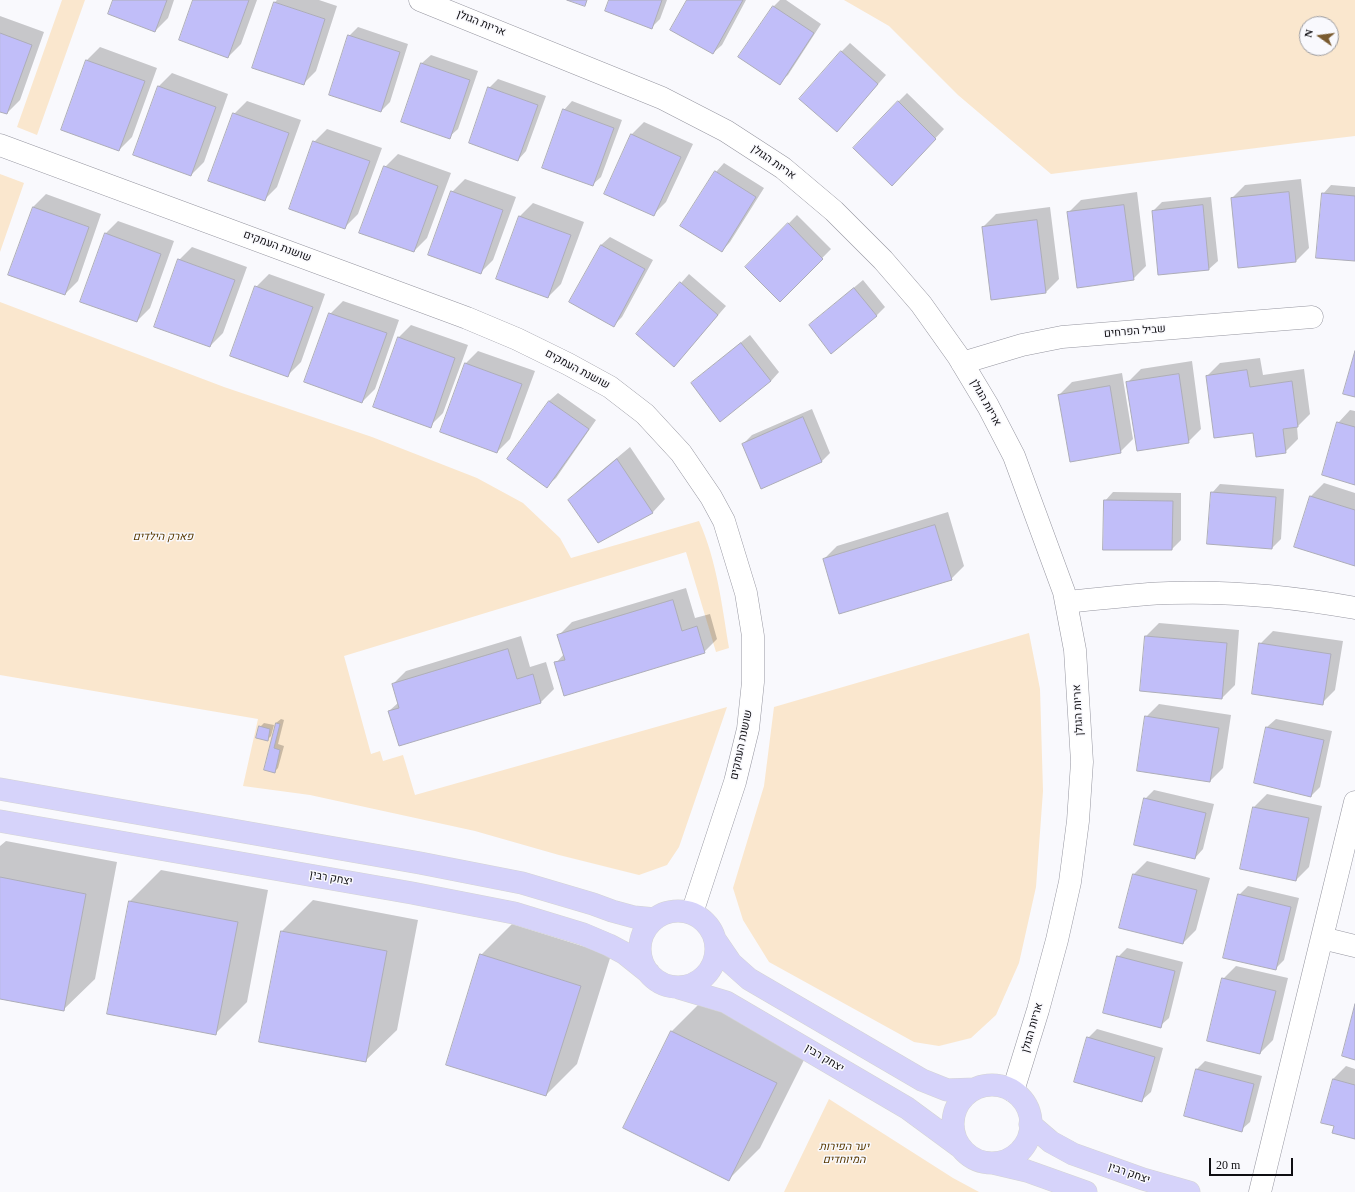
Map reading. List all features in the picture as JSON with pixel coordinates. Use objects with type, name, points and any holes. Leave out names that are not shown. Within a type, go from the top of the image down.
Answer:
[{"type":"main road","points":[[0,789],[349,850],[522,883],[634,917],[654,919]]},
{"type":"main road","name":"יצחק רבין","points":[[0,821],[397,891],[514,914],[583,934],[609,945],[624,953],[649,973]]},
{"type":"main road","points":[[679,910],[692,913],[704,920],[712,929],[716,941],[717,955],[712,967],[703,978],[692,985],[679,988],[665,985],[649,973],[642,962],[640,948],[642,935],[654,919],[666,912],[679,910]]},
{"type":"main road","points":[[716,941],[731,963],[749,979],[922,1080],[947,1090],[975,1089],[988,1085],[1001,1086],[1013,1091],[1024,1102],[1030,1114],[1031,1128],[1027,1141],[1018,1153],[1006,1160],[993,1163]]},
{"type":"main road","name":"יצחק רבין","points":[[679,988],[726,1002],[907,1108],[960,1147]]},
{"type":"main road","points":[[975,1089],[964,1096],[956,1108],[953,1122],[954,1135],[960,1147],[970,1157],[980,1162],[993,1163],[1027,1171],[1086,1192]]},
{"type":"main road","name":"יצחק רבין","points":[[1030,1124],[1051,1142],[1073,1154],[1142,1179],[1189,1192]]},
{"type":"street","name":"אריות הגולן","points":[[420,0],[662,98],[726,131],[783,168],[834,211],[883,260],[920,304],[962,363],[988,406],[1014,456],[1064,592],[1075,650],[1082,762],[1078,821],[1070,882],[1057,940],[1038,1010],[1013,1091]]},
{"type":"street","name":"שושנת העמקים","points":[[0,145],[467,318],[517,339],[610,387],[645,414],[681,453],[711,497],[724,521],[746,592],[753,636],[753,682],[748,729],[735,782],[692,913]]},
{"type":"street","name":"שביל הפרחים","points":[[962,363],[1022,345],[1062,337],[1312,317]]},
{"type":"street","points":[[1066,602],[1169,593],[1222,593],[1272,596],[1355,608]]},
{"type":"street","points":[[1260,1192],[1355,802]]},
{"type":"street","points":[[1322,938],[1355,946]]},
{"type":"green space","points":[[62,0],[85,0],[37,135],[17,127]]},
{"type":"green space","points":[[844,0],[1355,0],[1355,136],[1051,174],[958,95],[889,26]]},
{"type":"green space","points":[[0,174],[24,183],[0,252]]},
{"type":"green space","name":"פארק הילדים","points":[[0,302],[224,387],[372,437],[477,478],[523,503],[560,538],[571,558],[699,521],[715,568],[729,648],[716,652],[686,552],[344,656],[371,754],[380,751],[383,761],[403,755],[415,795],[727,707],[679,847],[667,865],[639,875],[559,855],[475,831],[310,795],[243,786],[258,719],[0,675]]},
{"type":"green space","points":[[1029,633],[1040,689],[1043,791],[1036,887],[1019,963],[996,1015],[971,1038],[939,1046],[914,1042],[769,962],[743,920],[733,888],[764,786],[774,707]]},
{"type":"green space","name":"יער הפירות המיוחדים","points":[[829,1099],[953,1178],[979,1192],[784,1192]]},
{"type":"building","points":[[113,0],[167,0],[155,32],[108,14]]},
{"type":"building","points":[[193,0],[249,0],[228,58],[179,40]]},
{"type":"building","points":[[567,0],[587,0],[585,6]]},
{"type":"building","points":[[609,0],[662,0],[652,29],[605,11]]},
{"type":"building","points":[[687,0],[743,0],[713,54],[670,30]]},
{"type":"building","points":[[274,2],[325,19],[304,85],[252,68]]},
{"type":"building","points":[[773,6],[814,33],[780,85],[738,57]]},
{"type":"building","points":[[0,33],[32,45],[7,114],[0,112]]},
{"type":"building","points":[[348,35],[400,52],[381,112],[329,95]]},
{"type":"building","points":[[841,51],[878,84],[837,132],[799,99]]},
{"type":"building","points":[[86,60],[145,81],[119,151],[61,130]]},
{"type":"building","points":[[421,63],[470,80],[450,139],[401,122]]},
{"type":"building","points":[[158,86],[216,107],[191,176],[133,155]]},
{"type":"building","points":[[488,87],[538,105],[518,161],[469,143]]},
{"type":"building","points":[[898,101],[936,139],[892,186],[853,148]]},
{"type":"building","points":[[563,109],[614,128],[593,186],[542,168]]},
{"type":"building","points":[[233,113],[289,133],[265,201],[208,181]]},
{"type":"building","points":[[631,134],[681,157],[654,216],[604,194]]},
{"type":"building","points":[[313,141],[370,161],[345,229],[289,209]]},
{"type":"building","points":[[384,166],[438,186],[414,252],[359,233]]},
{"type":"building","points":[[715,171],[756,197],[722,252],[680,226]]},
{"type":"building","points":[[451,191],[503,210],[481,274],[428,255]]},
{"type":"building","points":[[1289,192],[1296,262],[1238,268],[1231,198]]},
{"type":"building","points":[[1322,193],[1355,196],[1355,261],[1316,258]]},
{"type":"building","points":[[1124,205],[1134,280],[1077,288],[1067,212]]},
{"type":"building","points":[[1203,205],[1209,270],[1158,275],[1152,211]]},
{"type":"building","points":[[33,207],[89,227],[65,295],[8,275]]},
{"type":"building","points":[[519,216],[571,235],[548,298],[496,279]]},
{"type":"building","points":[[1037,220],[1046,293],[991,300],[982,227]]},
{"type":"building","points":[[788,223],[823,259],[780,302],[745,267]]},
{"type":"building","points":[[105,233],[161,254],[137,322],[80,302]]},
{"type":"building","points":[[601,245],[645,269],[614,327],[569,302]]},
{"type":"building","points":[[178,259],[235,280],[210,347],[154,327]]},
{"type":"building","points":[[680,282],[718,315],[674,367],[636,334]]},
{"type":"building","points":[[255,286],[313,307],[288,377],[230,356]]},
{"type":"building","points":[[854,288],[877,316],[831,354],[809,325]]},
{"type":"building","points":[[329,313],[387,333],[362,403],[304,382]]},
{"type":"building","points":[[398,337],[455,358],[431,428],[373,407]]},
{"type":"building","points":[[741,343],[771,381],[720,422],[691,383]]},
{"type":"building","points":[[1355,351],[1355,397],[1343,394]]},
{"type":"building","points":[[465,363],[522,384],[497,453],[440,432]]},
{"type":"building","points":[[1247,370],[1250,387],[1292,381],[1298,427],[1283,429],[1286,453],[1256,457],[1253,433],[1214,438],[1206,376]]},
{"type":"building","points":[[1179,374],[1189,443],[1137,451],[1126,382]]},
{"type":"building","points":[[1110,386],[1121,453],[1070,462],[1058,395]]},
{"type":"building","points":[[549,401],[589,429],[547,488],[507,459]]},
{"type":"building","points":[[803,417],[822,462],[761,489],[742,444]]},
{"type":"building","points":[[1337,422],[1355,427],[1355,485],[1322,475]]},
{"type":"building","points":[[617,459],[653,513],[598,543],[568,500]]},
{"type":"building","points":[[1211,492],[1276,497],[1272,549],[1207,544]]},
{"type":"building","points":[[1310,496],[1355,510],[1355,566],[1294,547]]},
{"type":"building","points":[[1104,500],[1173,501],[1172,550],[1103,550]]},
{"type":"building","points":[[935,525],[952,580],[839,614],[823,559]]},
{"type":"building","points":[[673,600],[682,631],[697,626],[705,653],[564,696],[554,662],[565,660],[557,635]]},
{"type":"building","points":[[1145,636],[1227,643],[1222,699],[1140,691]]},
{"type":"building","points":[[1259,643],[1331,654],[1323,705],[1252,694]]},
{"type":"building","points":[[508,649],[517,679],[533,674],[541,703],[399,746],[388,711],[399,708],[392,684]]},
{"type":"building","points":[[1145,716],[1219,728],[1210,782],[1137,771]]},
{"type":"building","points":[[276,723],[280,724],[274,748],[280,750],[275,773],[264,770]]},
{"type":"building","points":[[259,726],[270,729],[268,741],[256,738]]},
{"type":"building","points":[[1266,727],[1324,740],[1311,797],[1254,783]]},
{"type":"building","points":[[1144,798],[1206,813],[1195,859],[1134,845]]},
{"type":"building","points":[[1253,807],[1309,818],[1296,881],[1240,869]]},
{"type":"building","points":[[1133,874],[1197,890],[1183,944],[1119,928]]},
{"type":"building","points":[[0,877],[86,894],[64,1011],[0,999]]},
{"type":"building","points":[[1238,894],[1291,907],[1276,970],[1223,958]]},
{"type":"building","points":[[129,901],[238,922],[216,1035],[107,1014]]},
{"type":"building","points":[[281,931],[387,951],[366,1062],[259,1042]]},
{"type":"building","points":[[480,954],[581,986],[546,1096],[446,1065]]},
{"type":"building","points":[[1117,956],[1175,971],[1161,1028],[1103,1013]]},
{"type":"building","points":[[1222,978],[1276,991],[1260,1054],[1207,1041]]},
{"type":"building","points":[[1355,1004],[1355,1060],[1342,1056]]},
{"type":"building","points":[[671,1031],[777,1083],[729,1181],[623,1128]]},
{"type":"building","points":[[1087,1037],[1155,1057],[1142,1102],[1074,1082]]},
{"type":"building","points":[[1196,1069],[1254,1084],[1242,1132],[1184,1116]]},
{"type":"building","points":[[1333,1079],[1355,1085],[1355,1139],[1332,1133],[1334,1126],[1321,1123]]}]
